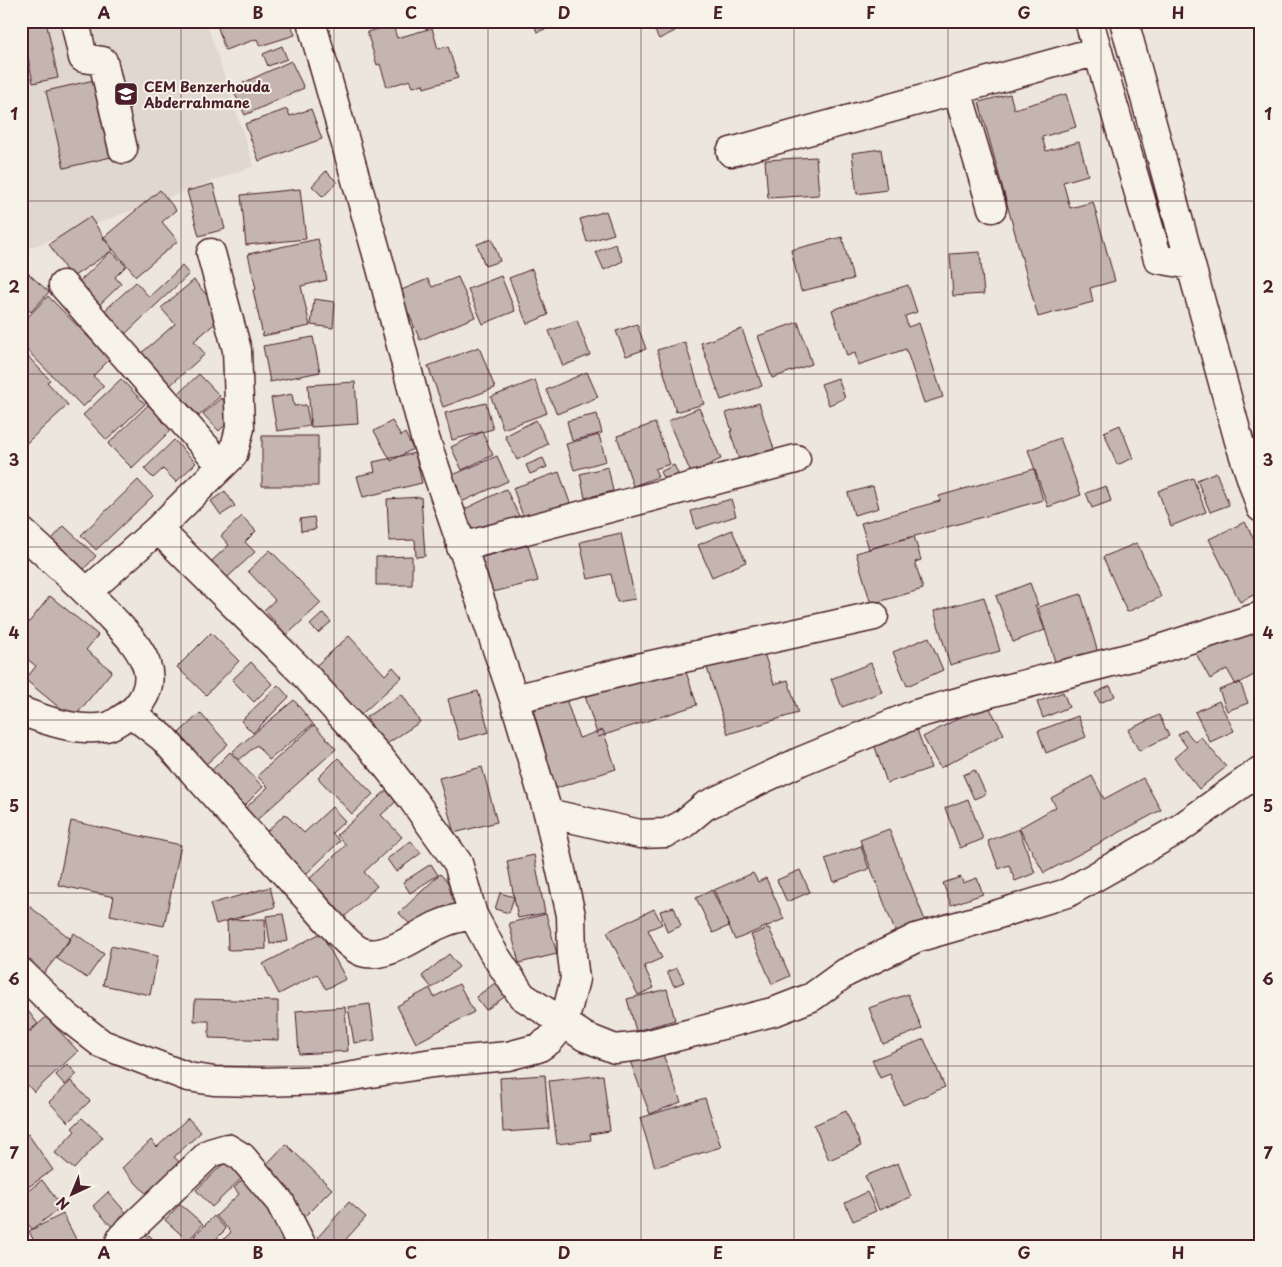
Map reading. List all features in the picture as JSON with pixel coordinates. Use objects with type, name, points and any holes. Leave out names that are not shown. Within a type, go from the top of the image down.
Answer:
[{"type":"street","points":[[75,21],[83,58],[103,61],[123,149]]},
{"type":"street","points":[[21,972],[66,1016],[102,1044],[188,1076],[214,1080],[260,1082],[329,1080],[432,1063],[508,1056],[538,1048],[550,1040],[564,1023],[575,979],[571,915],[548,812],[514,699],[425,438],[381,268],[311,21]]},
{"type":"street","points":[[1089,21],[1158,259],[1191,266]]},
{"type":"street","points":[[1124,21],[1239,441],[1261,508]]},
{"type":"street","points":[[731,152],[1098,51]]},
{"type":"street","points":[[957,90],[992,208]]},
{"type":"street","points":[[87,592],[158,528],[233,455],[240,428],[238,350],[211,253]]},
{"type":"street","points":[[63,285],[222,466]]},
{"type":"street","points":[[461,546],[796,460]]},
{"type":"street","points":[[158,528],[304,674],[382,759],[414,800],[458,863],[473,915],[492,952],[522,996],[585,1037],[615,1049],[641,1046],[776,1011],[812,997],[845,973],[916,938],[1067,893],[1179,829],[1261,770]]},
{"type":"street","points":[[21,531],[87,592],[131,638],[146,665],[148,687],[143,700],[131,713],[108,727],[65,725],[21,711]]},
{"type":"street","points":[[514,699],[638,668],[874,616]]},
{"type":"street","points":[[548,812],[640,834],[666,833],[682,825],[705,806],[801,761],[913,715],[986,694],[1147,653],[1261,616]]},
{"type":"street","points":[[131,713],[162,738],[350,945],[362,952],[376,953],[392,949],[453,918],[473,915]]},
{"type":"street","points":[[118,1246],[122,1237],[210,1153],[227,1148],[242,1157],[280,1202],[302,1246]]},
{"type":"shaded area","name":"CEM Benzerhouda Abderrahmane","points":[[21,21],[206,21],[254,166],[21,251]]},
{"type":"building","points":[[21,21],[46,21],[58,78],[33,83]]},
{"type":"building","points":[[216,21],[290,21],[295,35],[260,46],[257,39],[225,50]]},
{"type":"building","points":[[533,21],[567,21],[537,32]]},
{"type":"building","points":[[654,21],[670,21],[675,31],[659,39],[651,23]]},
{"type":"building","points":[[393,25],[397,38],[432,28],[438,49],[448,46],[458,78],[424,88],[423,84],[413,87],[410,80],[387,87],[380,64],[377,65],[367,32]]},
{"type":"building","points":[[282,46],[287,59],[268,66],[263,54]]},
{"type":"building","points":[[291,61],[304,88],[245,115],[232,88]]},
{"type":"building","points":[[94,80],[111,157],[64,168],[46,91]]},
{"type":"building","points":[[1010,94],[1014,109],[1066,94],[1076,127],[1042,137],[1046,151],[1079,142],[1088,175],[1063,182],[1070,208],[1093,202],[1115,281],[1090,288],[1093,302],[1038,317],[979,102]]},
{"type":"building","points":[[287,109],[290,116],[311,109],[322,139],[259,161],[245,124]]},
{"type":"building","points":[[881,149],[887,190],[857,194],[852,153]]},
{"type":"building","points":[[816,157],[819,195],[768,198],[765,160]]},
{"type":"building","points":[[326,171],[337,182],[323,197],[312,186]]},
{"type":"building","points":[[213,184],[225,229],[199,236],[187,191]]},
{"type":"building","points":[[300,189],[306,239],[246,245],[241,195]]},
{"type":"building","points":[[160,190],[176,210],[162,222],[178,241],[136,276],[103,238]]},
{"type":"building","points":[[606,211],[614,234],[587,242],[580,219]]},
{"type":"building","points":[[90,217],[113,250],[71,278],[49,244]]},
{"type":"building","points":[[842,237],[853,279],[801,291],[791,250]]},
{"type":"building","points":[[318,239],[327,280],[301,286],[310,326],[263,336],[253,290],[256,289],[248,254]]},
{"type":"building","points":[[492,239],[500,261],[485,266],[477,244]]},
{"type":"building","points":[[615,244],[623,261],[604,270],[596,252]]},
{"type":"building","points":[[111,251],[126,266],[115,277],[121,284],[97,307],[76,285]]},
{"type":"building","points":[[980,252],[984,294],[953,296],[950,254]]},
{"type":"building","points":[[182,266],[189,274],[123,336],[102,313],[136,282],[149,297]]},
{"type":"building","points":[[21,267],[49,292],[31,312],[21,303]]},
{"type":"building","points":[[1261,268],[1261,286],[1255,270]]},
{"type":"building","points":[[532,269],[548,315],[527,324],[509,278]]},
{"type":"building","points":[[501,276],[515,311],[483,324],[468,289]]},
{"type":"building","points":[[458,277],[475,317],[420,340],[399,291],[428,279],[432,287]]},
{"type":"building","points":[[194,280],[224,316],[194,341],[205,354],[166,389],[138,356],[175,324],[161,308]]},
{"type":"building","points":[[908,285],[917,312],[905,316],[908,327],[919,323],[943,397],[924,403],[906,349],[858,365],[855,353],[847,356],[832,310]]},
{"type":"building","points":[[48,296],[110,359],[93,376],[104,386],[83,407],[21,344],[21,324]]},
{"type":"building","points":[[314,299],[335,302],[333,328],[311,325]]},
{"type":"building","points":[[21,308],[28,315],[21,321]]},
{"type":"building","points":[[577,320],[590,355],[563,366],[549,331]]},
{"type":"building","points":[[798,322],[812,364],[772,378],[758,336]]},
{"type":"building","points":[[637,324],[646,349],[626,356],[616,331]]},
{"type":"building","points":[[742,329],[762,386],[721,400],[701,343]]},
{"type":"building","points":[[313,337],[320,372],[270,382],[263,346]]},
{"type":"building","points":[[685,342],[704,404],[676,412],[657,350]]},
{"type":"building","points":[[479,347],[495,388],[443,407],[428,366]]},
{"type":"building","points":[[21,349],[50,380],[47,382],[68,405],[21,448]]},
{"type":"building","points":[[587,372],[598,397],[557,414],[546,390]]},
{"type":"building","points":[[199,374],[220,396],[199,416],[178,394]]},
{"type":"building","points":[[838,378],[845,398],[829,405],[821,384]]},
{"type":"building","points":[[121,379],[145,404],[107,440],[83,415]]},
{"type":"building","points":[[535,380],[547,413],[503,429],[491,397]]},
{"type":"building","points":[[355,382],[358,424],[311,427],[308,385]]},
{"type":"building","points":[[292,394],[294,406],[306,405],[310,426],[277,431],[271,398]]},
{"type":"building","points":[[221,398],[236,414],[219,431],[203,414]]},
{"type":"building","points":[[486,403],[493,429],[452,440],[445,413]]},
{"type":"building","points":[[759,403],[774,449],[739,460],[726,413]]},
{"type":"building","points":[[148,405],[172,429],[132,468],[108,444]]},
{"type":"building","points":[[699,408],[721,459],[691,473],[668,421]]},
{"type":"building","points":[[597,414],[602,433],[572,441],[567,421]]},
{"type":"building","points":[[536,420],[548,444],[517,460],[505,436]]},
{"type":"building","points":[[392,421],[401,436],[405,433],[413,449],[391,461],[374,431]]},
{"type":"building","points":[[655,423],[670,464],[655,469],[658,477],[633,486],[617,436]]},
{"type":"building","points":[[1120,425],[1133,458],[1117,465],[1104,432]]},
{"type":"building","points":[[482,432],[493,455],[462,470],[451,447]]},
{"type":"building","points":[[599,435],[606,461],[574,470],[566,444]]},
{"type":"building","points":[[262,436],[318,436],[318,486],[262,486]]},
{"type":"building","points":[[1060,438],[1081,495],[1048,507],[1028,450]]},
{"type":"building","points":[[174,440],[196,463],[176,482],[163,469],[153,478],[144,469]]},
{"type":"building","points":[[415,453],[422,483],[363,497],[357,476],[375,472],[373,462]]},
{"type":"building","points":[[497,456],[508,481],[459,503],[448,477]]},
{"type":"building","points":[[543,458],[547,467],[530,474],[526,465]]},
{"type":"building","points":[[674,465],[679,476],[666,483],[660,472]]},
{"type":"building","points":[[608,467],[613,491],[585,498],[580,474]]},
{"type":"building","points":[[1034,469],[1043,500],[869,549],[861,523],[940,501],[939,496]]},
{"type":"building","points":[[559,472],[570,503],[524,519],[513,488]]},
{"type":"building","points":[[1216,472],[1229,505],[1210,512],[1197,480]]},
{"type":"building","points":[[1193,478],[1206,512],[1171,526],[1158,491]]},
{"type":"building","points":[[138,480],[153,496],[96,550],[81,535]]},
{"type":"building","points":[[873,486],[879,508],[854,515],[848,493]]},
{"type":"building","points":[[1106,486],[1111,501],[1092,508],[1086,493]]},
{"type":"building","points":[[506,489],[519,516],[475,536],[463,510]]},
{"type":"building","points":[[225,491],[235,506],[221,515],[211,501]]},
{"type":"building","points":[[421,497],[425,556],[416,557],[415,540],[389,541],[387,499]]},
{"type":"building","points":[[731,499],[736,516],[696,529],[691,511]]},
{"type":"building","points":[[242,516],[256,531],[245,542],[255,552],[218,586],[202,570],[229,545],[221,536]]},
{"type":"building","points":[[314,517],[316,529],[301,531],[300,519]]},
{"type":"building","points":[[1245,522],[1261,554],[1261,591],[1240,602],[1209,539]]},
{"type":"building","points":[[64,526],[96,556],[84,569],[52,539]]},
{"type":"building","points":[[732,530],[746,562],[712,577],[698,545]]},
{"type":"building","points":[[621,533],[635,599],[617,602],[611,574],[588,579],[580,542]]},
{"type":"building","points":[[914,536],[921,560],[915,562],[923,589],[871,604],[856,553]]},
{"type":"building","points":[[1137,543],[1161,597],[1127,612],[1103,557]]},
{"type":"building","points":[[528,545],[538,581],[489,593],[479,558]]},
{"type":"building","points":[[270,550],[321,603],[287,635],[264,610],[275,600],[248,571]]},
{"type":"building","points":[[412,556],[412,585],[376,585],[376,557]]},
{"type":"building","points":[[1030,583],[1038,605],[1035,605],[1045,630],[1013,642],[996,596]]},
{"type":"building","points":[[1081,594],[1098,653],[1056,665],[1038,607]]},
{"type":"building","points":[[50,596],[98,635],[86,650],[112,671],[73,719],[27,681],[21,688],[21,669],[29,675],[36,666],[21,654],[21,622],[26,626]]},
{"type":"building","points":[[984,597],[1000,651],[950,665],[934,611]]},
{"type":"building","points":[[323,613],[331,622],[318,633],[310,625]]},
{"type":"building","points":[[1261,613],[1261,671],[1236,685],[1227,669],[1210,679],[1194,650]]},
{"type":"building","points":[[211,633],[239,661],[206,695],[177,667]]},
{"type":"building","points":[[349,636],[385,675],[393,667],[402,677],[353,722],[309,672]]},
{"type":"building","points":[[929,637],[943,670],[907,686],[893,652]]},
{"type":"building","points":[[762,647],[774,684],[788,680],[798,713],[728,734],[706,665]]},
{"type":"building","points":[[251,662],[272,684],[254,702],[232,680]]},
{"type":"building","points":[[871,663],[882,692],[842,707],[831,679]]},
{"type":"building","points":[[684,666],[697,705],[598,737],[585,696]]},
{"type":"building","points":[[1240,682],[1248,703],[1227,711],[1219,690]]},
{"type":"building","points":[[278,685],[289,697],[253,733],[241,721]]},
{"type":"building","points":[[1110,686],[1115,696],[1100,703],[1095,693]]},
{"type":"building","points":[[478,691],[489,732],[459,740],[448,699]]},
{"type":"building","points":[[1063,692],[1069,707],[1043,718],[1037,702]]},
{"type":"building","points":[[402,694],[420,722],[385,745],[366,717]]},
{"type":"building","points":[[566,699],[579,738],[603,730],[616,769],[547,791],[534,750],[544,747],[533,710]]},
{"type":"building","points":[[294,700],[313,724],[269,760],[257,745],[239,760],[232,752]]},
{"type":"building","points":[[1219,701],[1234,731],[1210,742],[1195,712]]},
{"type":"building","points":[[987,703],[1004,734],[940,768],[923,737]]},
{"type":"building","points":[[200,713],[228,744],[190,779],[162,749]]},
{"type":"building","points":[[1159,715],[1169,736],[1139,751],[1128,730]]},
{"type":"building","points":[[1078,716],[1086,737],[1046,753],[1038,731]]},
{"type":"building","points":[[314,725],[336,749],[250,826],[239,814],[268,787],[257,776]]},
{"type":"building","points":[[917,730],[931,768],[887,783],[874,744]]},
{"type":"building","points":[[1185,730],[1195,742],[1201,737],[1226,767],[1199,789],[1174,758],[1187,747],[1178,735]]},
{"type":"building","points":[[230,752],[263,787],[242,808],[209,773]]},
{"type":"building","points":[[338,758],[373,794],[352,814],[318,778]]},
{"type":"building","points":[[482,767],[497,822],[454,833],[439,778]]},
{"type":"building","points":[[975,770],[986,794],[974,799],[963,775]]},
{"type":"building","points":[[1092,776],[1104,799],[1143,778],[1161,810],[1044,873],[1019,828],[1056,807],[1051,798]]},
{"type":"building","points":[[390,787],[400,798],[381,815],[402,837],[364,872],[377,886],[340,921],[305,883],[346,845],[337,835]]},
{"type":"building","points":[[968,799],[983,839],[960,848],[945,808]]},
{"type":"building","points":[[332,807],[345,821],[332,833],[340,841],[304,876],[264,834],[285,814],[304,833]]},
{"type":"building","points":[[71,821],[181,845],[164,926],[110,915],[114,897],[58,885]]},
{"type":"building","points":[[889,829],[926,923],[896,934],[860,840]]},
{"type":"building","points":[[1019,829],[1035,873],[1015,881],[1009,865],[999,869],[988,841]]},
{"type":"building","points":[[411,841],[421,853],[396,872],[387,859]]},
{"type":"building","points":[[861,846],[869,869],[834,882],[825,859]]},
{"type":"building","points":[[534,855],[545,913],[518,918],[507,861]]},
{"type":"building","points":[[431,864],[438,875],[410,893],[403,882]]},
{"type":"building","points":[[800,870],[810,892],[787,902],[777,880]]},
{"type":"building","points":[[753,873],[758,882],[766,878],[784,919],[735,940],[714,890]]},
{"type":"building","points":[[440,874],[462,897],[421,936],[399,913]]},
{"type":"building","points":[[961,877],[963,883],[977,878],[983,894],[951,905],[943,883]]},
{"type":"building","points":[[270,887],[275,907],[216,924],[210,904]]},
{"type":"building","points":[[712,890],[729,926],[713,933],[696,898]]},
{"type":"building","points":[[500,893],[514,897],[509,913],[495,909]]},
{"type":"building","points":[[29,906],[71,939],[43,974],[21,957],[21,917]]},
{"type":"building","points":[[674,907],[681,926],[667,932],[660,911]]},
{"type":"building","points":[[654,909],[662,924],[648,930],[662,958],[644,966],[654,988],[638,995],[607,932]]},
{"type":"building","points":[[283,914],[288,941],[270,944],[266,916]]},
{"type":"building","points":[[546,914],[557,954],[519,963],[509,923]]},
{"type":"building","points":[[265,919],[266,949],[228,950],[227,920]]},
{"type":"building","points":[[769,928],[790,976],[772,984],[751,935]]},
{"type":"building","points":[[74,933],[104,954],[87,978],[56,958]]},
{"type":"building","points":[[321,933],[346,979],[326,989],[317,974],[279,994],[263,964]]},
{"type":"building","points":[[111,946],[158,956],[150,995],[103,985]]},
{"type":"building","points":[[449,954],[459,967],[432,988],[422,976]]},
{"type":"building","points":[[677,968],[684,982],[674,986],[667,972]]},
{"type":"building","points":[[503,977],[513,991],[486,1010],[476,997]]},
{"type":"building","points":[[459,984],[474,1012],[416,1043],[397,1006],[430,988],[434,997]]},
{"type":"building","points":[[667,989],[675,1020],[636,1031],[627,999]]},
{"type":"building","points":[[908,994],[922,1029],[883,1044],[869,1008]]},
{"type":"building","points":[[195,999],[278,1001],[278,1040],[209,1038],[209,1021],[194,1021]]},
{"type":"building","points":[[21,1002],[38,1024],[21,1037]]},
{"type":"building","points":[[370,1004],[375,1040],[354,1043],[348,1007]]},
{"type":"building","points":[[345,1007],[348,1051],[299,1054],[296,1011]]},
{"type":"building","points":[[46,1017],[78,1051],[34,1092],[21,1078],[21,1040]]},
{"type":"building","points":[[924,1039],[945,1087],[903,1105],[890,1074],[880,1078],[872,1060]]},
{"type":"building","points":[[661,1049],[681,1102],[650,1114],[630,1061]]},
{"type":"building","points":[[67,1064],[77,1074],[65,1085],[56,1075]]},
{"type":"building","points":[[545,1075],[549,1129],[503,1132],[500,1078]]},
{"type":"building","points":[[603,1075],[610,1131],[590,1134],[591,1140],[557,1144],[549,1081]]},
{"type":"building","points":[[71,1081],[90,1101],[68,1122],[49,1102]]},
{"type":"building","points":[[705,1098],[721,1147],[655,1167],[640,1118]]},
{"type":"building","points":[[846,1111],[861,1146],[829,1160],[814,1125]]},
{"type":"building","points":[[82,1118],[103,1137],[74,1169],[55,1153],[75,1131],[72,1128]]},
{"type":"building","points":[[188,1118],[201,1132],[174,1157],[185,1167],[151,1199],[122,1168],[151,1140],[157,1147]]},
{"type":"building","points":[[28,1134],[53,1170],[21,1192],[21,1139]]},
{"type":"building","points":[[286,1144],[332,1189],[303,1218],[258,1173]]},
{"type":"building","points":[[229,1158],[245,1175],[212,1207],[196,1190]]},
{"type":"building","points":[[898,1163],[911,1197],[879,1210],[865,1176]]},
{"type":"building","points":[[244,1178],[285,1220],[277,1227],[289,1239],[282,1246],[217,1246],[231,1232],[216,1216],[239,1194],[234,1188]]},
{"type":"building","points":[[42,1180],[62,1207],[32,1229],[21,1215],[21,1211],[30,1205],[23,1195]]},
{"type":"building","points":[[108,1192],[129,1216],[114,1229],[93,1206]]},
{"type":"building","points":[[867,1192],[876,1211],[853,1221],[845,1203]]},
{"type":"building","points":[[349,1202],[366,1217],[340,1246],[328,1246],[318,1237]]},
{"type":"building","points":[[180,1204],[203,1224],[188,1241],[165,1220]]},
{"type":"building","points":[[63,1214],[77,1241],[67,1246],[36,1246],[29,1231]]},
{"type":"building","points":[[214,1216],[226,1229],[209,1246],[203,1246],[194,1236]]},
{"type":"building","points":[[149,1235],[160,1246],[139,1246]]},
{"type":"place","name":"CEM Benzerhouda Abderrahmane","points":[[126,94]]}]
